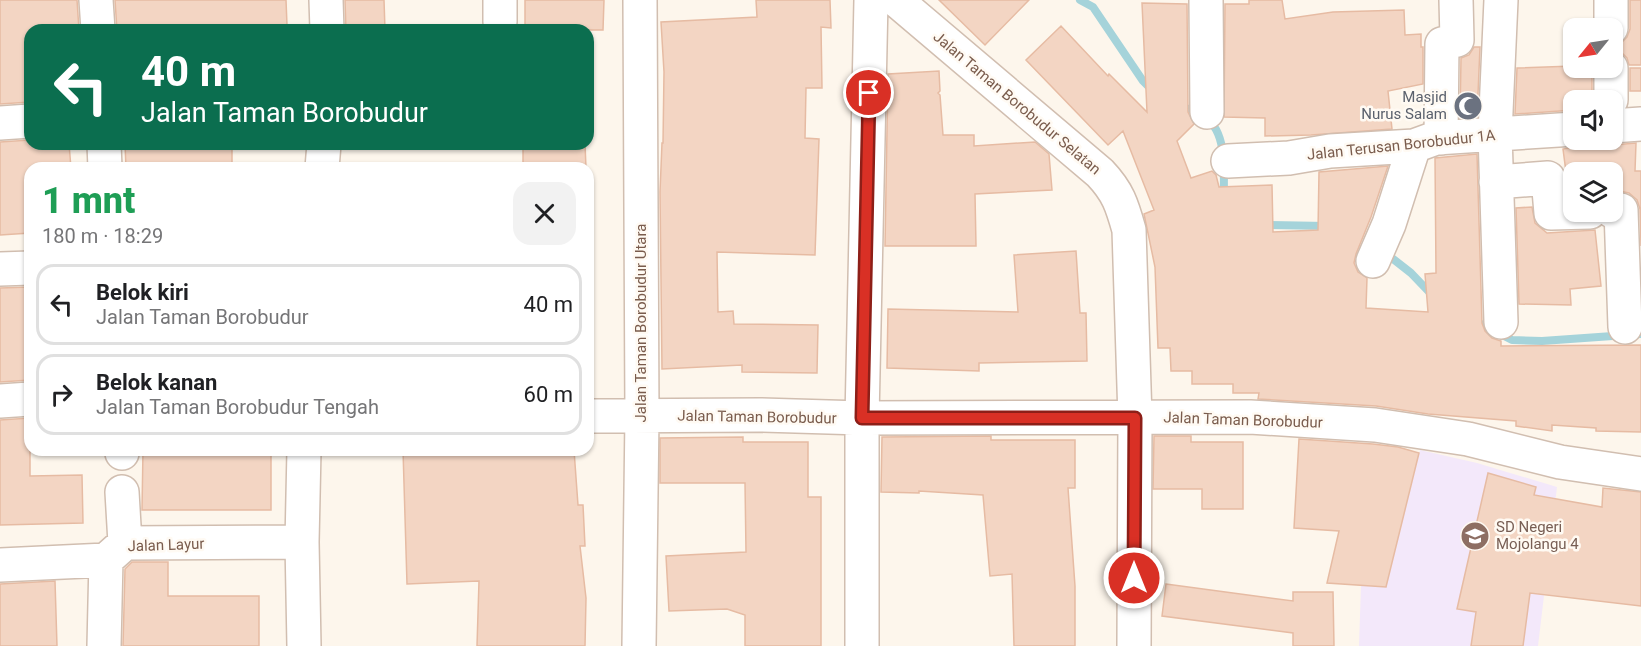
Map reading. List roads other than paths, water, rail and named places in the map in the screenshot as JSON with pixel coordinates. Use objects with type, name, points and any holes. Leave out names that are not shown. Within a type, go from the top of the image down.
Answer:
[{"type":"street","points":[[96,0],[98,24]]},
{"type":"street","points":[[326,0],[327,24]]},
{"type":"street","name":"Jalan Taman Borobudur Utara","points":[[639,0],[642,416],[639,646]]},
{"type":"street","points":[[862,646],[862,418],[871,0]]},
{"type":"street","name":"Jalan Taman Borobudur Selatan","points":[[896,0],[1100,173],[1114,188],[1129,230],[1135,418],[1134,646]]},
{"type":"street","points":[[1206,0],[1207,112]]},
{"type":"street","points":[[1377,252],[1428,142],[1442,44],[1457,40],[1456,0]]},
{"type":"street","points":[[1501,0],[1495,134],[1501,322]]},
{"type":"street","points":[[1611,0],[1611,18]]},
{"type":"street","points":[[0,123],[24,121]]},
{"type":"street","points":[[1623,125],[1641,124]]},
{"type":"street","name":"Jalan Terusan Borobudur 1A","points":[[1228,161],[1288,158],[1330,151],[1495,134],[1563,130]]},
{"type":"street","points":[[1496,182],[1548,178],[1551,213],[1563,213]]},
{"type":"street","points":[[1624,327],[1625,226]]},
{"type":"street","points":[[0,269],[24,268]]},
{"type":"street","points":[[0,401],[24,399]]},
{"type":"street","name":"Jalan Taman Borobudur","points":[[594,416],[1250,417],[1375,425],[1468,439],[1560,462],[1641,474]]},
{"type":"street","points":[[303,456],[304,646]]},
{"type":"street","points":[[104,646],[122,492]]},
{"type":"street","name":"Jalan Layur","points":[[0,564],[115,552],[302,542]]},
{"type":"waterway","points":[[1080,0],[1093,7],[1143,81],[1152,90]]},
{"type":"waterway","points":[[1178,106],[1201,114],[1216,130],[1223,152],[1224,198]]},
{"type":"waterway","points":[[1262,225],[1327,226]]},
{"type":"waterway","points":[[1383,251],[1411,273],[1434,297]]},
{"type":"waterway","points":[[1473,320],[1512,340],[1542,341],[1641,334]]},
{"type":"place","name":"Masjid Nurus Salam","points":[[1468,106]]},
{"type":"place","name":"SD Negeri Mojolangu 4","points":[[1475,536]]}]
